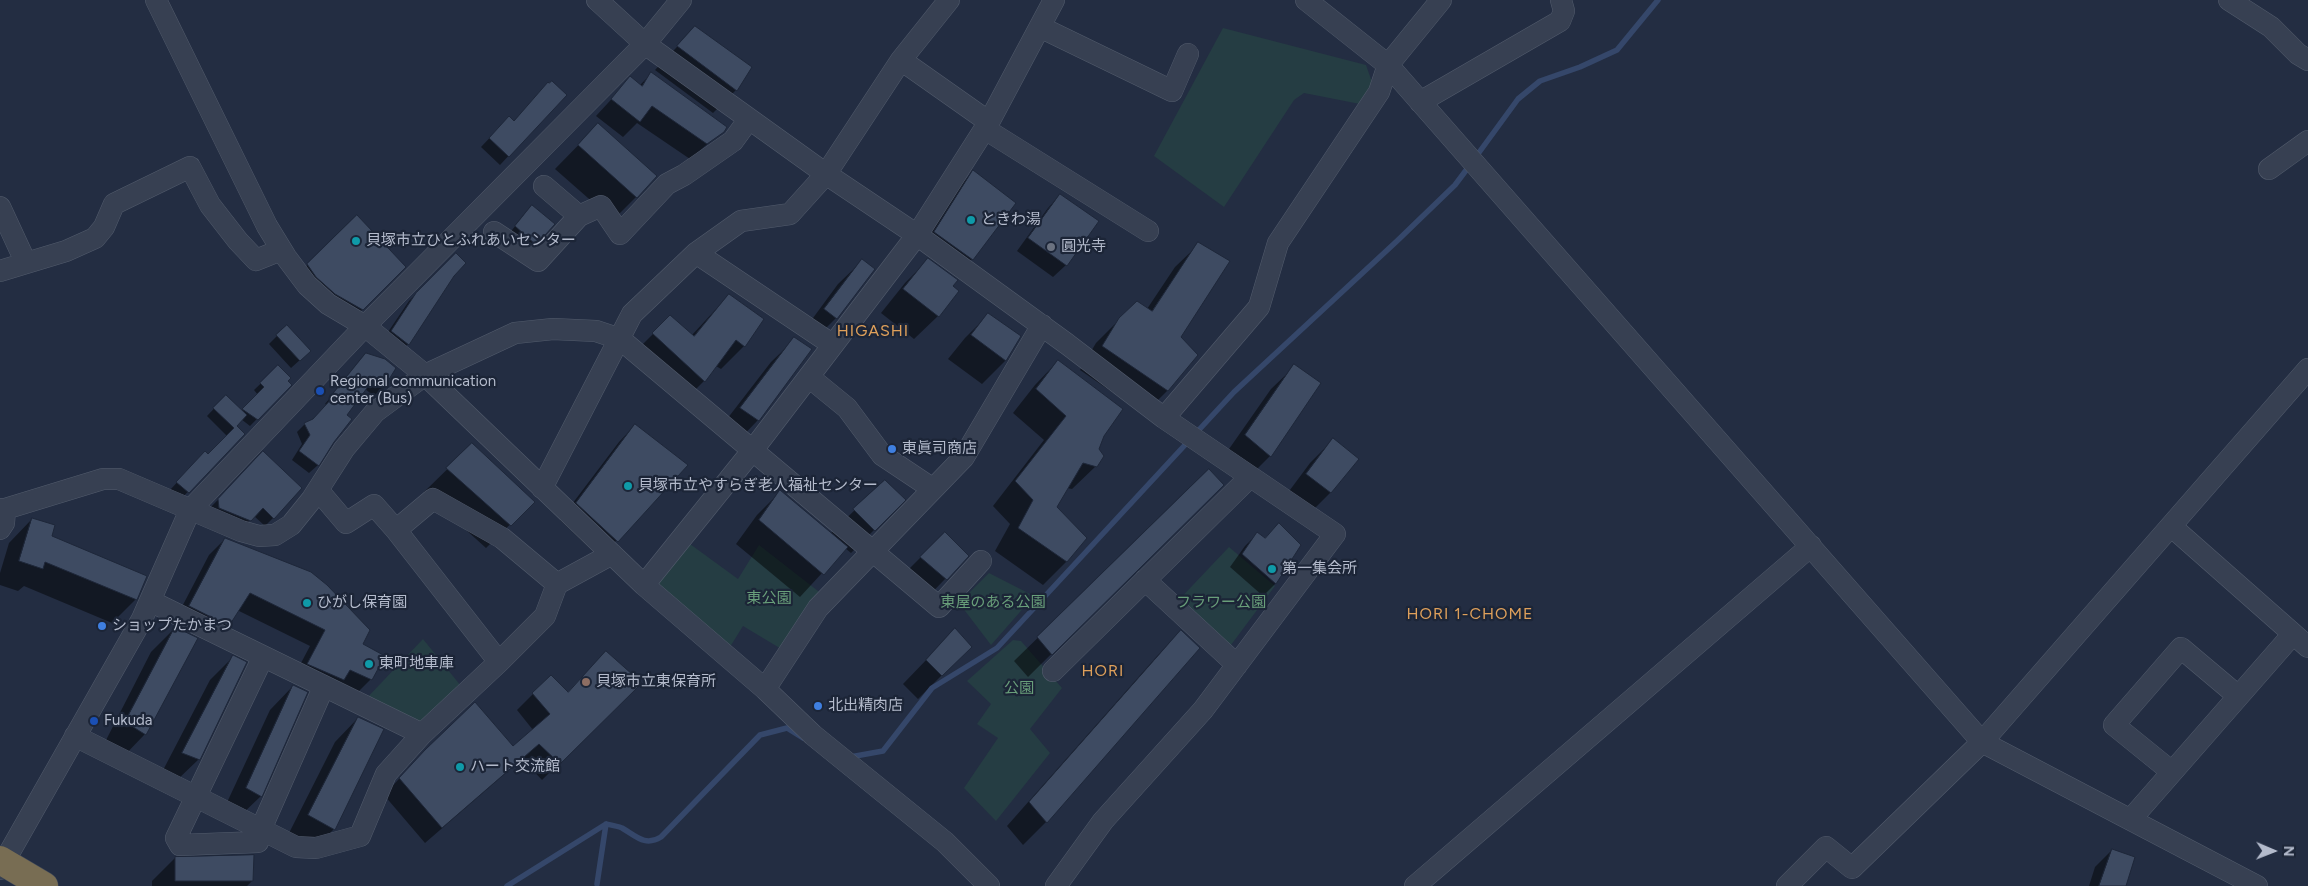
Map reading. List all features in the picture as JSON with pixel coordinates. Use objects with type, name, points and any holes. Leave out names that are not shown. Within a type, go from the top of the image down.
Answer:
[{"type":"highway","points":[[1,864],[44,886]]},
{"type":"street","points":[[156,0],[267,226],[281,250],[307,285],[328,304],[365,326],[425,375],[644,585],[765,689],[813,735],[945,842],[989,886]]},
{"type":"street","points":[[597,0],[645,44],[826,174],[917,235],[1042,325],[1164,418],[1335,534],[1203,710],[1103,821],[1056,886]]},
{"type":"street","points":[[1,864],[142,619],[190,510],[365,326],[645,44],[681,0]]},
{"type":"street","points":[[542,488],[632,314],[696,253],[741,221],[790,214],[826,174],[901,60],[949,0]]},
{"type":"street","points":[[644,585],[752,452],[917,235],[987,126],[1054,0]]},
{"type":"street","points":[[1306,0],[1388,65],[1982,742],[2258,886]]},
{"type":"street","points":[[1164,418],[1259,306],[1278,243],[1379,92],[1388,65],[1441,0]]},
{"type":"street","points":[[1420,102],[1560,22],[1564,11],[1561,0]]},
{"type":"street","points":[[2229,0],[2271,27],[2298,54],[2308,60]]},
{"type":"street","points":[[1040,27],[1172,91],[1188,54]]},
{"type":"street","points":[[901,60],[987,126],[1148,231]]},
{"type":"street","points":[[494,232],[538,261],[579,216],[601,206],[620,234],[667,184],[684,175],[733,141],[749,119]]},
{"type":"street","points":[[2269,169],[2308,141]]},
{"type":"street","points":[[0,271],[66,250],[95,238],[104,227],[114,204],[190,167],[210,205],[238,241],[256,260],[281,250]]},
{"type":"street","points":[[544,186],[579,216]]},
{"type":"street","points":[[0,207],[26,263]]},
{"type":"street","points":[[696,253],[834,345]]},
{"type":"street","points":[[765,689],[818,608],[964,457],[1042,325]]},
{"type":"street","points":[[2,516],[103,478],[119,479],[190,510],[259,536],[275,535],[291,525],[318,490],[344,449],[374,412],[425,375],[514,333],[554,329],[596,331],[620,339],[938,607],[981,561]]},
{"type":"street","points":[[1786,886],[1826,847],[1852,868],[1982,742],[2307,374]]},
{"type":"street","points":[[809,377],[847,408],[882,455],[933,490]]},
{"type":"street","points":[[1053,670],[1250,477]]},
{"type":"street","points":[[318,490],[346,522],[374,505],[396,530],[499,662]]},
{"type":"street","points":[[396,530],[433,499],[502,538],[557,584]]},
{"type":"street","points":[[2131,819],[2238,696],[2301,640],[2172,526]]},
{"type":"street","points":[[1414,886],[1811,546]]},
{"type":"street","points":[[74,736],[296,847],[316,848],[360,836],[386,774],[422,734],[499,662],[544,616],[557,584],[612,554]]},
{"type":"street","points":[[1145,580],[1237,665]]},
{"type":"street","points":[[150,601],[422,734]]},
{"type":"street","points":[[2172,772],[2114,725],[2181,648],[2238,696]]},
{"type":"street","points":[[263,657],[176,838],[180,845],[258,842],[260,829],[324,686]]},
{"type":"green space","points":[[1223,28],[1366,65],[1372,82],[1360,104],[1304,93],[1294,100],[1224,207],[1154,156]]},
{"type":"green space","name":"東公園","points":[[679,536],[738,579],[759,545],[827,598],[788,653],[743,626],[725,655],[644,585]]},
{"type":"green space","name":"フラワー公園","points":[[1229,547],[1275,586],[1225,653],[1174,605]]},
{"type":"green space","name":"東屋のある公園","points":[[989,573],[1034,596],[991,645],[959,603]]},
{"type":"green space","points":[[423,639],[465,691],[422,734],[363,702]]},
{"type":"green space","name":"公園","points":[[1013,640],[1021,641],[1062,688],[1030,729],[1050,753],[996,821],[964,788],[998,738],[977,724],[991,704],[967,681]]},
{"type":"building","points":[[695,26],[752,67],[737,91],[677,46]]},
{"type":"building","points":[[651,72],[727,127],[724,132],[707,144],[652,106],[640,122],[611,99],[630,76],[642,86]]},
{"type":"building","points":[[552,81],[567,95],[509,157],[489,138],[509,116],[514,121],[548,82]]},
{"type":"building","points":[[598,123],[657,176],[637,198],[578,145]]},
{"type":"building","name":"ときわ湯","points":[[973,170],[1016,203],[973,260],[934,232]]},
{"type":"building","points":[[1060,194],[1099,221],[1067,266],[1028,238]]},
{"type":"building","points":[[532,205],[555,224],[536,245],[515,226]]},
{"type":"building","name":"貝塚市立ひとふれあいセンター","points":[[357,215],[406,267],[363,310],[335,294],[316,277],[307,264]]},
{"type":"building","points":[[1198,242],[1230,261],[1181,337],[1198,355],[1168,391],[1102,346],[1119,318],[1137,301],[1152,311]]},
{"type":"building","points":[[456,253],[466,263],[454,276],[409,345],[391,331],[416,293]]},
{"type":"building","points":[[928,258],[958,280],[953,286],[959,291],[939,317],[903,289]]},
{"type":"building","points":[[862,259],[875,269],[837,319],[824,309]]},
{"type":"building","points":[[729,294],[764,319],[745,347],[736,340],[705,382],[652,333],[670,315],[694,336]]},
{"type":"building","points":[[988,313],[1021,336],[1006,361],[971,335]]},
{"type":"building","points":[[287,325],[311,351],[300,361],[276,335]]},
{"type":"building","points":[[794,337],[812,349],[759,421],[740,408]]},
{"type":"building","points":[[366,353],[385,359],[396,368],[383,389],[373,380],[347,415],[352,419],[334,442],[319,466],[299,451],[310,435],[304,423],[313,419],[334,396],[332,395]]},
{"type":"building","points":[[1058,360],[1123,409],[1104,436],[1099,449],[1104,456],[1097,467],[1083,463],[1057,507],[1087,538],[1067,562],[1018,528],[1033,500],[1015,481],[1066,416],[1036,389]]},
{"type":"building","points":[[1294,364],[1321,383],[1271,457],[1245,435]]},
{"type":"building","points":[[278,365],[291,378],[288,381],[292,385],[258,420],[242,409],[264,387],[260,383]]},
{"type":"building","points":[[226,395],[247,415],[237,426],[245,434],[189,493],[176,482],[205,451],[208,454],[234,428],[213,408]]},
{"type":"building","name":"貝塚市立やすらぎ老人福祉センター","points":[[635,424],[688,465],[618,542],[576,503]]},
{"type":"building","points":[[1333,438],[1359,459],[1331,493],[1306,474]]},
{"type":"building","points":[[472,443],[535,502],[511,526],[446,468]]},
{"type":"building","points":[[263,451],[302,488],[274,519],[263,508],[251,521],[219,508],[218,499]]},
{"type":"building","points":[[1209,469],[1224,485],[1052,655],[1037,637]]},
{"type":"building","points":[[885,480],[906,500],[875,531],[853,509]]},
{"type":"building","points":[[780,490],[848,547],[824,575],[759,520]]},
{"type":"building","points":[[32,518],[55,525],[52,536],[147,576],[137,600],[45,562],[43,569],[19,561]]},
{"type":"building","name":"第一集会所","points":[[1279,523],[1301,545],[1276,584],[1242,554],[1257,532],[1265,538]]},
{"type":"building","points":[[945,532],[969,556],[947,580],[920,557]]},
{"type":"building","name":"ひがし保育園","points":[[225,538],[311,572],[327,585],[370,630],[363,644],[385,656],[372,680],[350,670],[344,680],[307,664],[325,630],[250,593],[229,626],[189,606]]},
{"type":"building","points":[[175,627],[198,638],[146,735],[125,722]]},
{"type":"building","points":[[955,628],[972,647],[942,676],[926,660]]},
{"type":"building","points":[[1181,630],[1200,648],[1047,823],[1029,802]]},
{"type":"building","points":[[606,651],[642,683],[560,764],[539,744],[442,828],[399,778],[475,702],[513,746],[550,714],[532,693],[551,675],[568,692]]},
{"type":"building","points":[[233,655],[247,662],[200,760],[182,753]]},
{"type":"building","points":[[293,685],[308,692],[262,797],[246,788]]},
{"type":"building","points":[[358,717],[384,729],[335,830],[308,815]]},
{"type":"building","points":[[2112,849],[2135,857],[2126,886],[2099,886]]},
{"type":"building","points":[[254,855],[253,881],[175,881],[175,857]]},
{"type":"waterway","points":[[1475,158],[1518,99],[1540,81],[1580,67],[1617,50],[1658,0]]},
{"type":"waterway","points":[[850,757],[883,751],[932,688],[997,648],[1234,392],[1397,241],[1455,185],[1470,165]]},
{"type":"waterway","points":[[597,884],[606,824],[622,828],[645,841],[655,840],[661,837],[760,735],[787,728],[803,738]]},
{"type":"waterway","points":[[507,886],[606,824]]},
{"type":"place","name":"ときわ湯","points":[[971,220]]},
{"type":"place","name":"貝塚市立ひとふれあいセンター","points":[[356,241]]},
{"type":"place","name":"圓光寺","points":[[1051,247]]},
{"type":"place","name":"Regional communication center (Bus)","points":[[320,391]]},
{"type":"place","name":"東眞司商店","points":[[892,449]]},
{"type":"place","name":"貝塚市立やすらぎ老人福祉センター","points":[[628,486]]},
{"type":"place","name":"第一集会所","points":[[1272,569]]},
{"type":"place","name":"ひがし保育園","points":[[307,603]]},
{"type":"place","name":"ショップたかまつ","points":[[102,626]]},
{"type":"place","name":"東町地車庫","points":[[369,664]]},
{"type":"place","name":"貝塚市立東保育所","points":[[586,682]]},
{"type":"place","name":"北出精肉店","points":[[818,706]]},
{"type":"place","name":"Fukuda","points":[[94,721]]},
{"type":"place","name":"ハート交流館","points":[[460,767]]},
{"type":"district","name":"HIGASHI","points":[[873,331]]},
{"type":"district","name":"HORI 1-CHOME","points":[[1470,614]]},
{"type":"district","name":"HORI","points":[[1103,671]]}]
